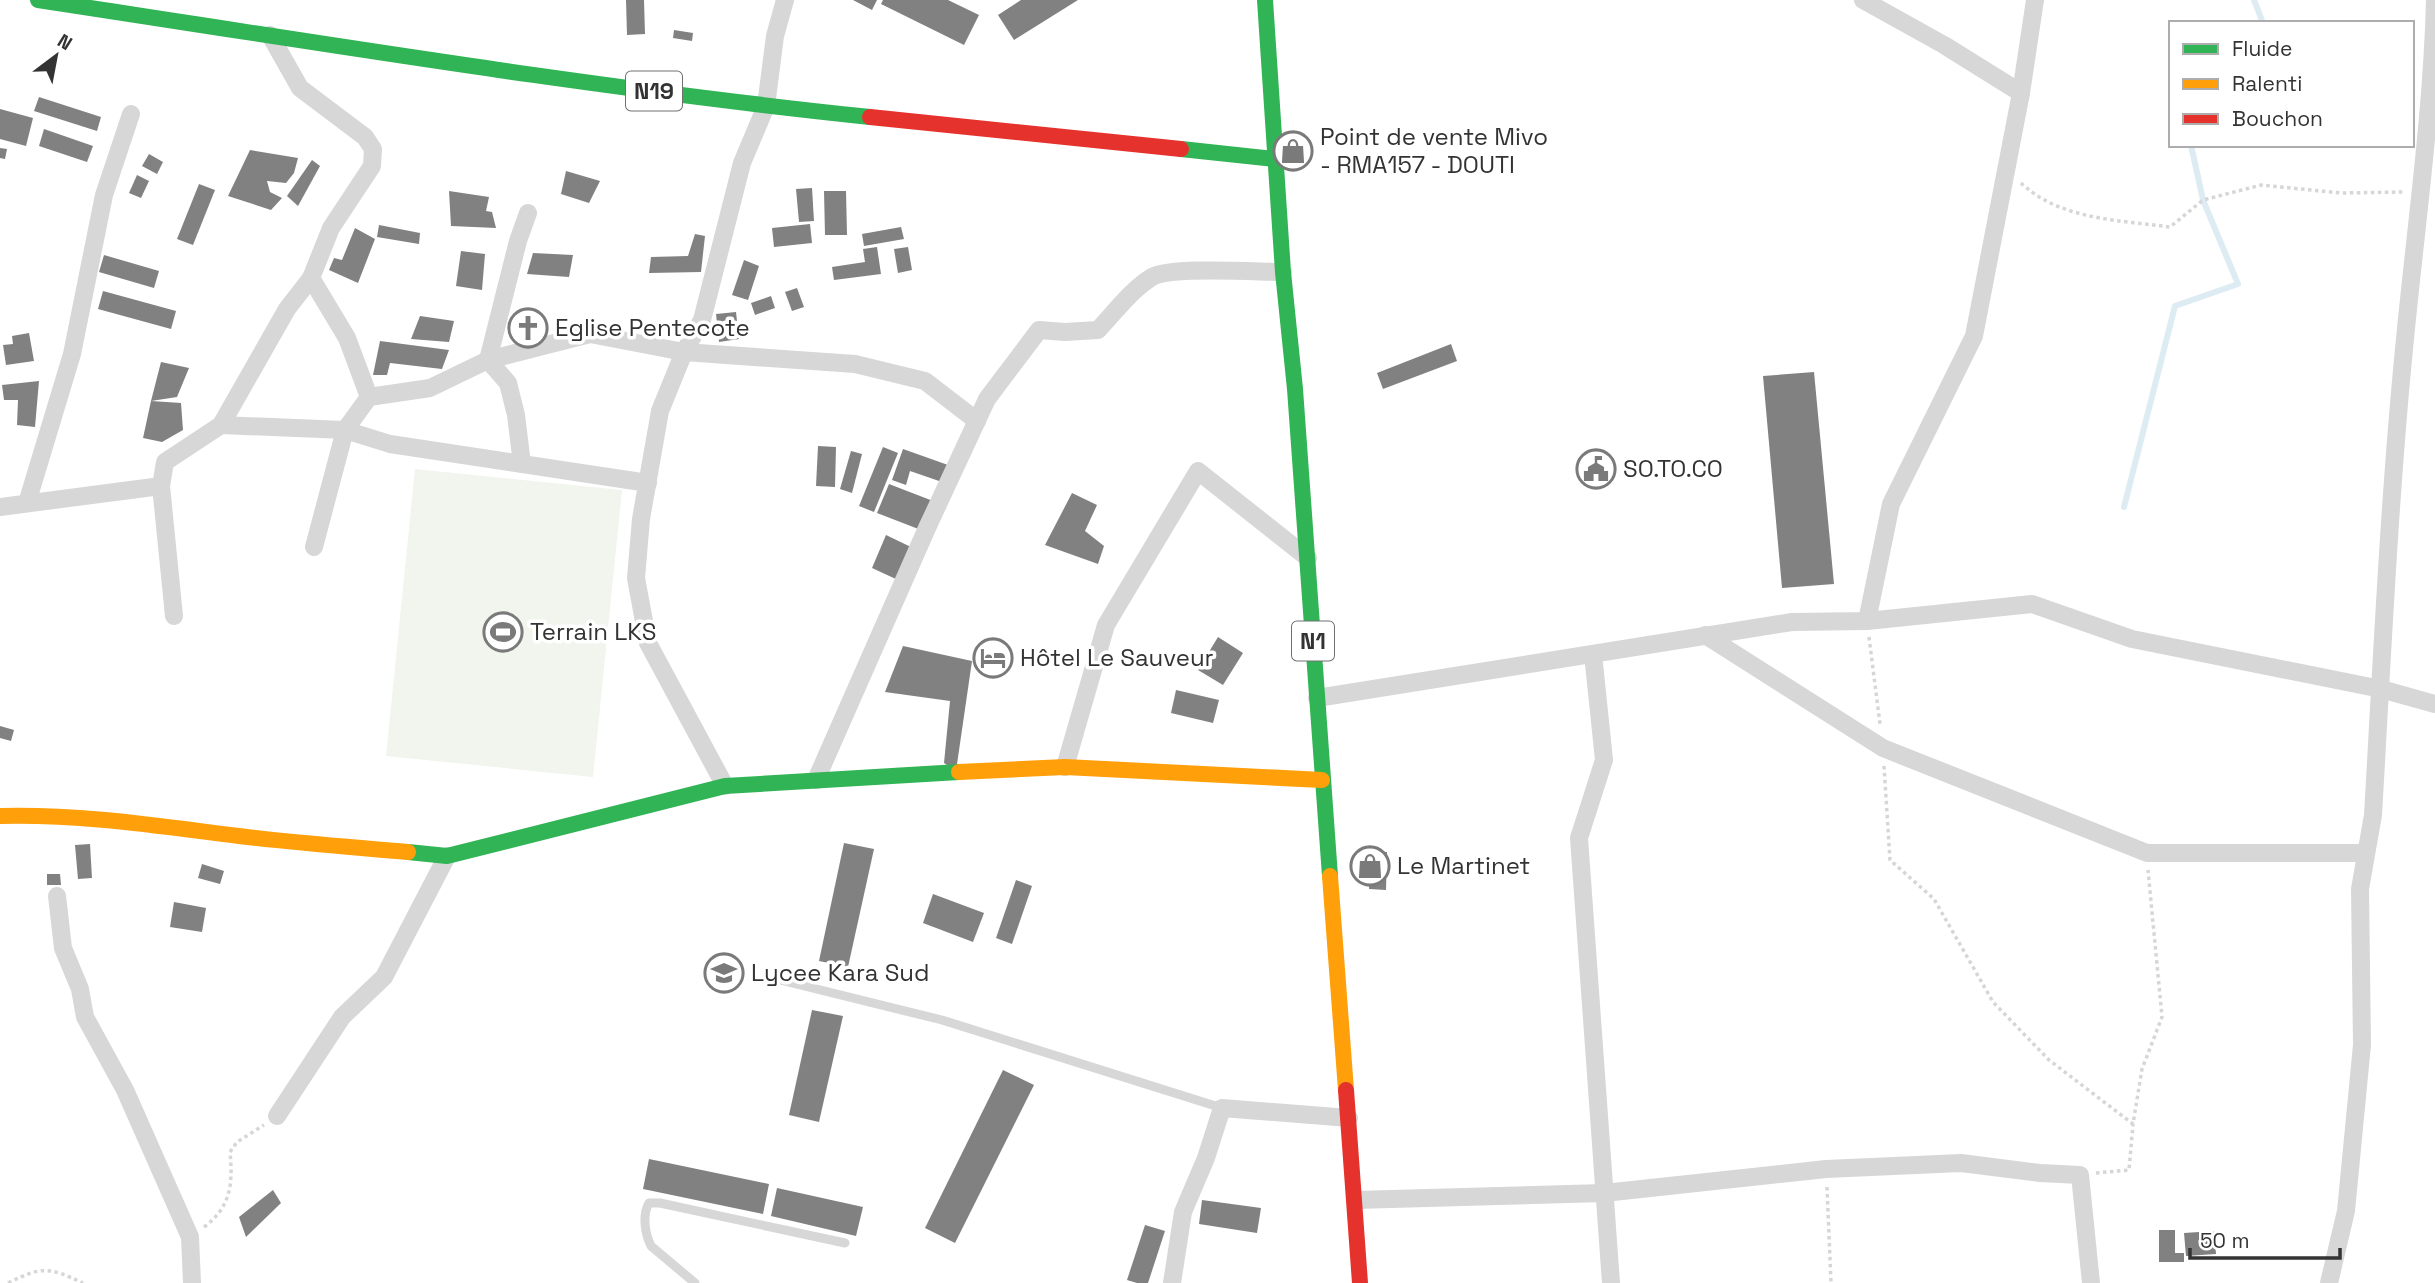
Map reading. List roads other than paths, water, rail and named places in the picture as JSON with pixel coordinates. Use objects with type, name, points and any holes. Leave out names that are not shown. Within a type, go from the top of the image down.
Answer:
[{"type":"main road","name":"N19","points":[[38,0],[92,5],[514,74],[766,106],[1275,159]]},
{"type":"main road","name":"N1","points":[[1265,0],[1283,272],[1308,558],[1360,1283]]},
{"type":"main road","points":[[0,816],[54,815],[94,818],[447,856],[725,786],[1065,767],[1322,780]]},
{"type":"street","points":[[725,786],[648,643],[636,578],[641,519],[660,411],[684,352],[702,320],[742,163],[766,106],[775,36],[785,0]]},
{"type":"street","points":[[1863,0],[2021,93]]},
{"type":"street","points":[[1867,621],[1891,504],[1974,336],[2021,93],[2035,0]]},
{"type":"street","points":[[2329,1283],[2346,1211],[2362,1045],[2360,889],[2374,815],[2404,350],[2422,192],[2435,0]]},
{"type":"street","points":[[174,616],[161,486],[165,462],[221,425],[287,309],[311,278],[331,228],[372,166],[373,149],[365,137],[300,88],[270,35]]},
{"type":"street","points":[[27,503],[72,354],[104,195],[131,114]]},
{"type":"street","points":[[488,360],[518,241],[528,213]]},
{"type":"street","points":[[816,780],[987,400],[1039,330],[1098,330],[1132,293],[1154,275],[1206,270],[1283,272]]},
{"type":"street","points":[[311,278],[347,338],[369,397]]},
{"type":"street","points":[[314,547],[345,430],[369,397],[430,388],[488,360],[590,334],[684,352],[855,364],[925,381],[977,421]]},
{"type":"street","points":[[488,360],[508,383],[516,415],[522,464]]},
{"type":"street","points":[[221,425],[345,430],[390,444],[648,483]]},
{"type":"street","points":[[1065,767],[1106,625],[1198,471],[1308,558]]},
{"type":"street","points":[[0,507],[161,486]]},
{"type":"street","points":[[1317,698],[1791,622],[1867,621],[2032,604],[2132,639],[2381,690],[2435,704]]},
{"type":"street","points":[[1705,635],[1883,748],[2147,853],[2366,853]]},
{"type":"street","points":[[1593,654],[1604,760],[1579,838],[1611,1283]]},
{"type":"street","points":[[277,1116],[342,1017],[384,976],[447,856]]},
{"type":"street","points":[[57,896],[63,948],[80,989],[85,1017],[125,1090],[190,1237],[192,1283]]},
{"type":"street","points":[[1172,1283],[1183,1212],[1206,1158],[1222,1108],[1349,1118]]},
{"type":"street","points":[[1355,1200],[1604,1193],[1826,1169],[1961,1164],[2080,1175],[2091,1283]]},
{"type":"lane","points":[[768,977],[942,1020],[1222,1108]]},
{"type":"lane","points":[[695,1283],[651,1246],[647,1238],[645,1210],[649,1203],[660,1203],[845,1242]]},
{"type":"waterway","points":[[2254,0],[2262,21]]},
{"type":"waterway","points":[[2124,507],[2175,306],[2238,284],[2203,200],[2191,147]]},
{"type":"place","name":"Point de vente Mivo - RMA157 - DOUTI","points":[[1293,151]]},
{"type":"place","name":"Eglise Pentecote","points":[[528,328]]},
{"type":"place","name":"SO.TO.CO","points":[[1596,469]]},
{"type":"place","name":"Terrain LKS","points":[[503,632]]},
{"type":"place","name":"Hôtel Le Sauveur","points":[[993,658]]},
{"type":"place","name":"Le Martinet","points":[[1370,866]]},
{"type":"place","name":"Lycee Kara Sud","points":[[724,973]]}]
